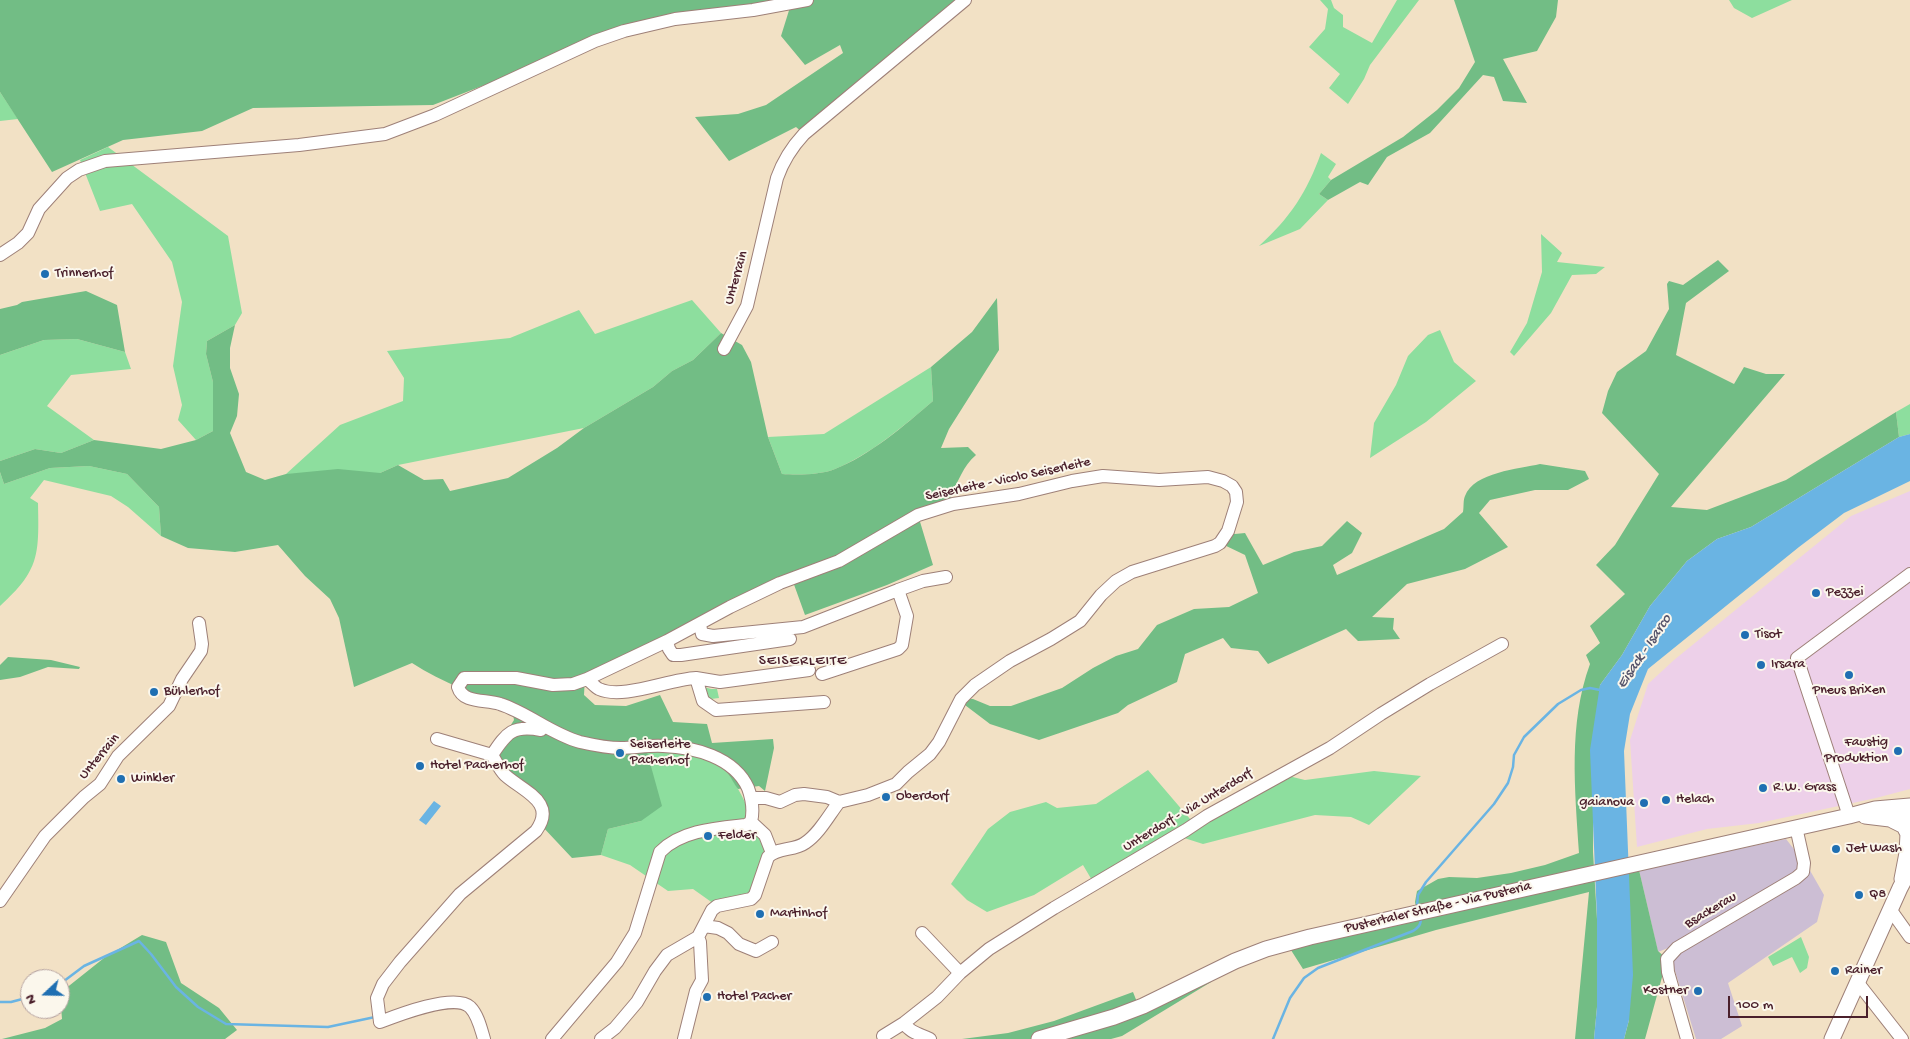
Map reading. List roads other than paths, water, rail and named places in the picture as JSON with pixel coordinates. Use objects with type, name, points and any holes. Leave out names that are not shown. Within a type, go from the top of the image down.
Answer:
[{"type":"main road","name":"Pustertaler Straße - Via Pusteria","points":[[1040,1039],[1089,1026],[1143,1006],[1234,961],[1266,949],[1327,932],[1875,809],[1910,807]]},
{"type":"main road","points":[[1900,888],[1907,853],[1907,832],[1904,818],[1910,807]]},
{"type":"main road","name":"Pustertaler Straße - Via Pusteria","points":[[1848,816],[1875,816],[1890,819],[1907,832]]},
{"type":"main road","points":[[1832,1039],[1910,869]]},
{"type":"street","points":[[0,255],[18,243],[28,233],[39,209],[67,178],[79,170],[105,161],[299,145],[385,134],[435,116],[595,41],[624,31],[676,19],[753,10],[807,0]]},
{"type":"street","name":"Unterrain","points":[[724,348],[747,306],[777,178],[783,160],[792,146],[965,0]]},
{"type":"street","name":"Seiserleite - Vicolo Seiserleite","points":[[544,726],[512,708],[492,701],[464,698],[458,687],[460,681],[470,677],[516,678],[554,685],[573,684],[587,679],[668,641],[730,607],[780,583],[839,561],[918,515],[937,508],[1019,494],[1072,481],[1103,476],[1159,480],[1208,477],[1223,480],[1232,486],[1236,492],[1237,502],[1228,530],[1220,543],[1132,572],[1116,581],[1093,604],[1080,621],[1010,661],[975,685],[961,699],[939,742],[930,754],[896,784],[868,795],[839,802]]},
{"type":"street","points":[[1848,816],[1797,658],[1910,574]]},
{"type":"street","points":[[700,625],[702,634],[713,636],[803,627],[898,590],[924,581],[946,577]]},
{"type":"street","points":[[587,679],[600,689],[627,692],[683,678],[720,682],[816,672],[898,649],[902,645],[907,616],[898,590]]},
{"type":"street","name":"Unterrain","points":[[0,902],[45,836],[84,797],[100,784],[118,756],[169,706],[182,679],[201,652],[202,644],[199,624]]},
{"type":"street","points":[[668,641],[669,649],[673,654],[681,655],[790,639]]},
{"type":"street","name":"Unterdorf - Via Unterdorf","points":[[883,1036],[904,1023],[937,997],[989,949],[1022,927],[1180,834],[1207,816],[1330,748],[1430,684],[1502,644]]},
{"type":"street","points":[[696,678],[703,701],[716,710],[824,702]]},
{"type":"street","points":[[492,755],[503,739],[514,730],[526,727],[541,730],[544,726],[576,741],[601,747],[661,746],[682,748],[703,753],[730,766],[740,775],[751,798],[753,815],[751,822],[746,825],[707,830],[678,838],[660,852],[635,933],[617,962],[552,1039]]},
{"type":"street","points":[[437,739],[492,755],[503,773],[541,804],[544,814],[541,825],[536,831],[460,894],[383,984],[378,998],[379,1016],[437,1004],[461,1002],[468,1005],[475,1012],[484,1039]]},
{"type":"street","points":[[601,1039],[615,1028],[637,1002],[655,971],[667,955],[698,938],[712,910],[718,906],[751,899],[755,895],[768,857],[772,852],[797,847],[805,843],[814,835],[839,802],[827,797],[804,794],[795,795],[780,802],[766,798],[751,798]]},
{"type":"street","points":[[751,822],[765,835],[772,852]]},
{"type":"street","name":"Bsackerau","points":[[1687,1039],[1668,972],[1667,959],[1677,948],[1796,878],[1803,872],[1804,863],[1796,827]]},
{"type":"street","points":[[1890,909],[1910,937]]},
{"type":"street","points":[[704,926],[723,930],[739,944],[756,951],[772,942]]},
{"type":"street","points":[[922,933],[960,974]]},
{"type":"street","points":[[684,1039],[696,991],[702,980],[700,942],[698,938]]},
{"type":"street","points":[[1858,983],[1899,1038]]},
{"type":"street","points":[[904,1023],[912,1032],[930,1039]]},
{"type":"water","name":"Eisack - Isarco","points":[[1910,434],[1910,481],[1844,513],[1648,669],[1630,714],[1624,751],[1633,975],[1629,1020],[1624,1039],[1594,1039],[1597,1007],[1597,919],[1590,750],[1600,685],[1622,655],[1650,606],[1687,561],[1717,539],[1751,527],[1899,437]]},
{"type":"water","points":[[434,801],[441,806],[426,825],[419,820]]},
{"type":"waterway","points":[[1417,906],[1418,895],[1426,882],[1494,804],[1508,783],[1513,767],[1514,755],[1524,737],[1558,704],[1581,690],[1590,688],[1600,690]]},
{"type":"waterway","points":[[1273,1039],[1290,998],[1304,978],[1318,968],[1413,931],[1419,926],[1421,917]]},
{"type":"waterway","points":[[70,976],[84,966],[139,941],[176,987],[198,1007],[226,1024],[328,1027],[375,1017]]},
{"type":"waterway","points":[[0,1002],[20,1000]]},
{"type":"place","name":"Trinnerhof","points":[[45,274]]},
{"type":"place","name":"Pezzei","points":[[1816,593]]},
{"type":"place","name":"Tisot","points":[[1745,635]]},
{"type":"place","name":"Irsara","points":[[1761,665]]},
{"type":"place","name":"Pneus Brixen","points":[[1849,675]]},
{"type":"place","name":"Bühlerhof","points":[[154,692]]},
{"type":"place","name":"Faustig Produktion","points":[[1898,751]]},
{"type":"place","name":"Seiserleite Pacherhof","points":[[620,753]]},
{"type":"place","name":"Hotel Pacherhof","points":[[420,766]]},
{"type":"place","name":"Winkler","points":[[121,779]]},
{"type":"place","name":"R.W. Grass","points":[[1763,788]]},
{"type":"place","name":"Oberdorf","points":[[886,797]]},
{"type":"place","name":"Helach","points":[[1666,800]]},
{"type":"place","name":"gaianova","points":[[1644,803]]},
{"type":"place","name":"Felder","points":[[708,836]]},
{"type":"place","name":"Jet Wash","points":[[1836,849]]},
{"type":"place","name":"Q8","points":[[1859,895]]},
{"type":"place","name":"Martinhof","points":[[760,914]]},
{"type":"place","name":"Rainer","points":[[1835,971]]},
{"type":"place","name":"Kostner","points":[[1698,991]]},
{"type":"place","name":"Hotel Pacher","points":[[707,997]]},
{"type":"district","name":"SEISERLEITE","points":[[803,662]]}]
